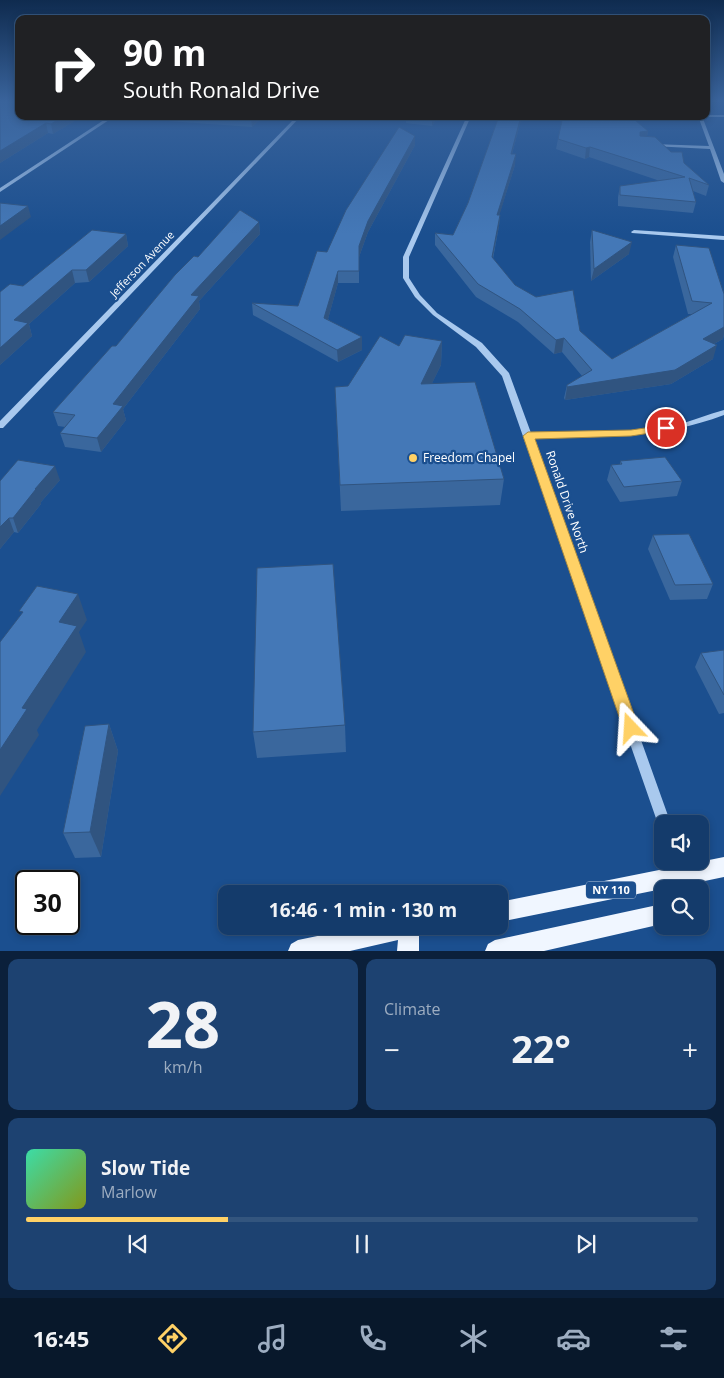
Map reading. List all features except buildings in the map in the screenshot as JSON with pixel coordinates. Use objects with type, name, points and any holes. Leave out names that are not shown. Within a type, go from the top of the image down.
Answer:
[{"type":"main road","name":"NY 110","points":[[508,910],[724,867]]},
{"type":"main road","points":[[495,950],[654,916]]},
{"type":"main road","points":[[298,950],[373,935]]},
{"type":"main road","points":[[408,950],[411,935]]},
{"type":"street","points":[[0,190],[68,145]]},
{"type":"street","name":"Jefferson Avenue","points":[[0,426],[272,145]]},
{"type":"street","name":"Ronald Drive North","points":[[456,145],[406,256],[406,278],[417,296],[434,314],[479,345],[506,375],[662,815]]},
{"type":"street","points":[[658,145],[712,148],[724,181]]},
{"type":"street","points":[[634,232],[724,238]]},
{"type":"street","points":[[528,436],[631,433],[701,422],[724,412]]},
{"type":"place","name":"Freedom Chapel","points":[[413,458]]},
{"type":"route","points":[[631,728],[528,436],[631,433],[666,428]]}]
